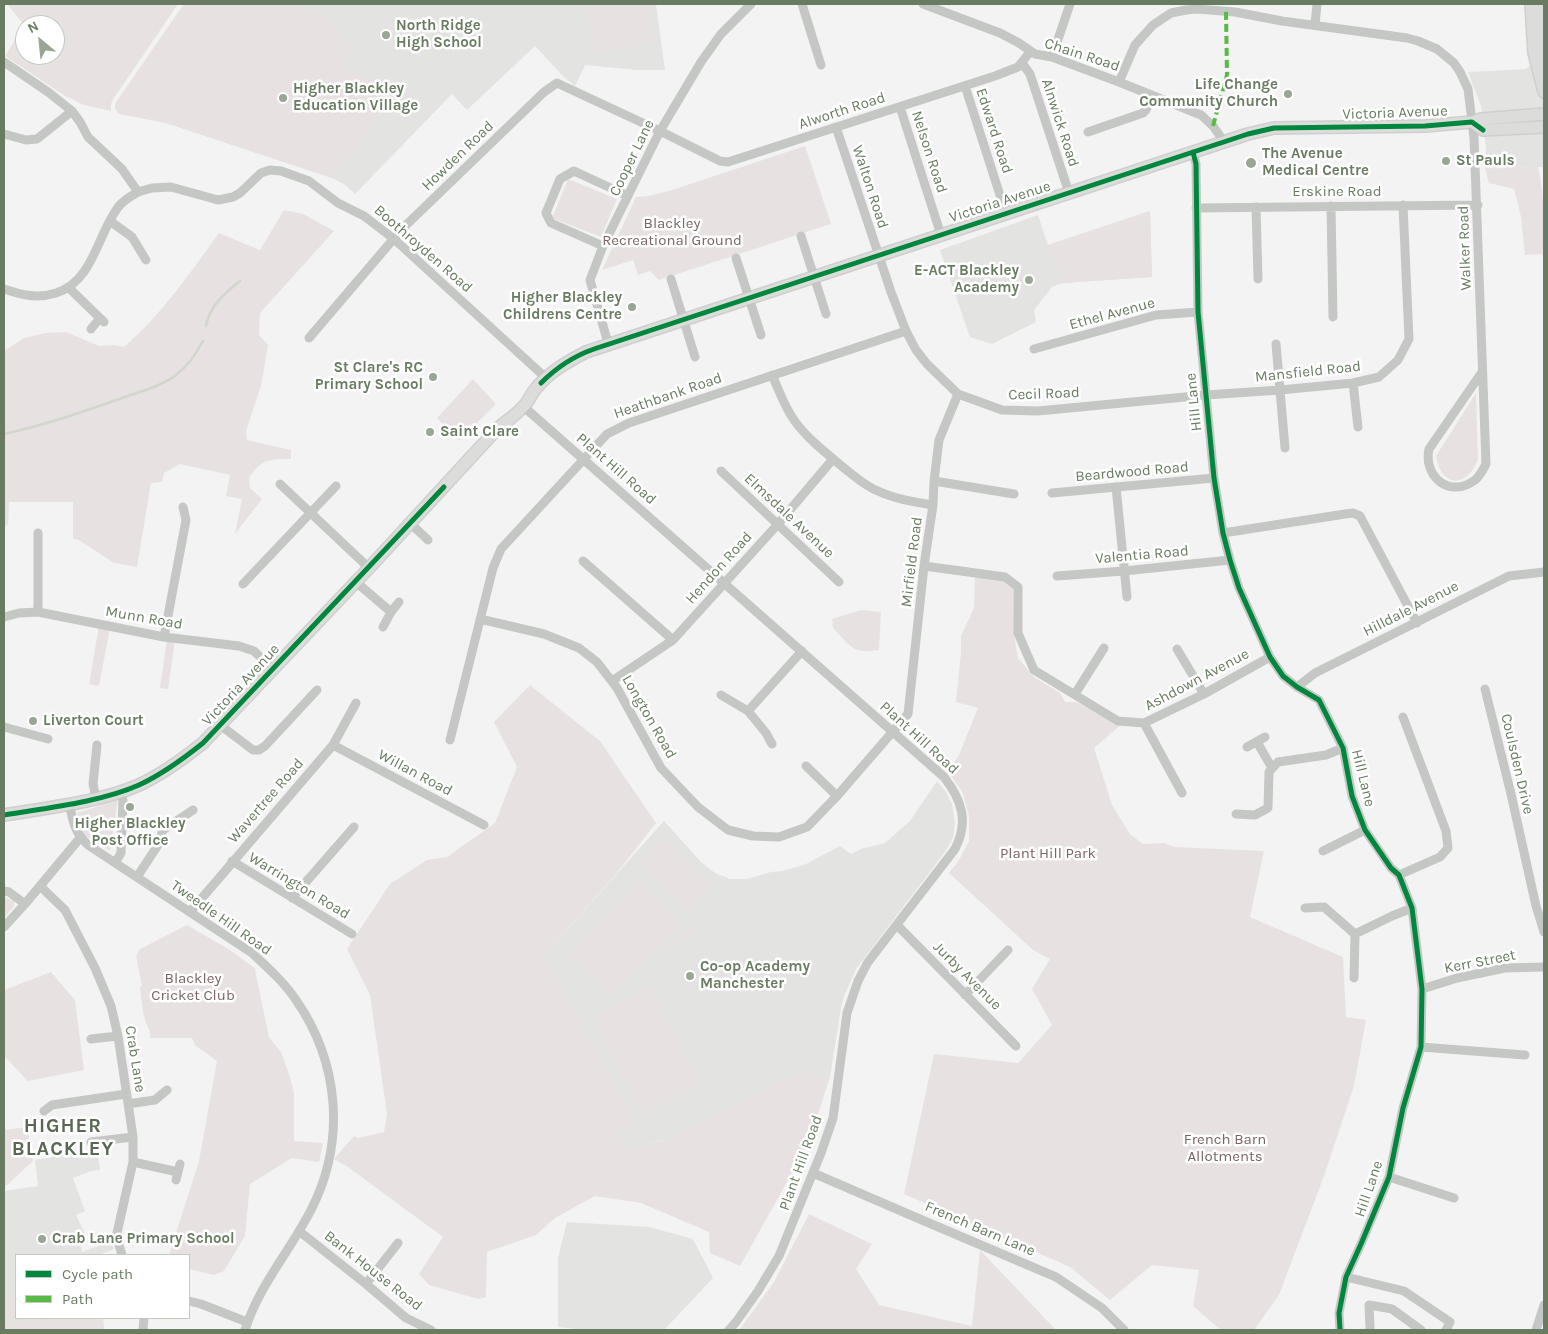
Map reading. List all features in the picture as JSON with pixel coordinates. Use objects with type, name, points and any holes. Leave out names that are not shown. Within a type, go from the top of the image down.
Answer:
[{"type":"main road","points":[[1531,4],[1534,53],[1544,92]]},
{"type":"main road","points":[[1541,4],[1544,92]]},
{"type":"main road","name":"Victoria Avenue","points":[[4,815],[120,792],[153,778],[179,762],[204,743],[496,430],[524,407],[533,391],[546,378],[574,358],[586,352],[1248,134],[1274,128],[1424,126],[1544,114]]},
{"type":"main road","name":"Victoria Avenue","points":[[1472,122],[1483,130],[1544,126]]},
{"type":"street","name":"Cooper Lane","points":[[608,344],[590,280],[603,246],[660,131],[712,46],[730,23],[751,4]]},
{"type":"street","points":[[802,4],[821,65]]},
{"type":"street","name":"Chain Road","points":[[923,4],[1000,33],[1035,54],[1052,57],[1201,114],[1213,126],[1224,142]]},
{"type":"street","points":[[1052,57],[1070,4]]},
{"type":"street","points":[[1315,25],[1317,4]]},
{"type":"street","points":[[1119,82],[1135,45],[1153,25],[1171,13],[1186,7]]},
{"type":"street","name":"Walker Road","points":[[1186,7],[1197,9],[1235,8],[1315,25],[1406,38],[1436,49],[1454,63],[1468,89],[1472,122],[1478,204],[1486,464],[1476,480],[1452,488],[1446,486],[1432,474],[1427,457],[1429,449],[1482,372]]},
{"type":"street","name":"Alworth Road","points":[[660,131],[720,161],[728,162],[1013,70],[1022,63],[1030,52]]},
{"type":"street","points":[[4,62],[72,111],[88,138],[122,170],[138,192],[128,197],[120,205],[84,273],[69,288],[47,296],[38,297],[18,294],[4,288]]},
{"type":"street","name":"Alnwick Road","points":[[1022,63],[1030,74],[1069,193]]},
{"type":"street","name":"Howden Road","points":[[309,338],[402,229],[544,92],[558,83],[660,131]]},
{"type":"street","name":"Edward Road","points":[[965,86],[1006,214]]},
{"type":"street","points":[[1088,132],[1139,115],[1146,110],[1152,95]]},
{"type":"street","name":"Nelson Road","points":[[900,107],[942,235]]},
{"type":"street","points":[[4,134],[26,140],[37,139],[72,111]]},
{"type":"street","name":"Walton Road","points":[[836,127],[878,256]]},
{"type":"street","name":"Hill Lane","points":[[1193,152],[1196,164],[1198,312],[1214,478],[1223,533],[1230,560],[1239,588],[1270,657],[1284,676],[1297,687],[1319,700],[1343,748],[1352,796],[1365,830],[1391,868],[1399,875],[1412,908],[1422,989],[1422,1046],[1403,1108],[1389,1178],[1362,1244],[1346,1277],[1339,1313],[1340,1330]]},
{"type":"street","name":"Boothroyden Road","points":[[138,192],[152,188],[171,187],[218,200],[226,199],[240,193],[261,173],[270,170],[281,171],[309,181],[338,203],[364,216],[394,239],[546,378]]},
{"type":"street","points":[[603,246],[551,223],[546,213],[560,179],[574,172],[628,196]]},
{"type":"street","name":"Erskine Road","points":[[1196,208],[1478,204]]},
{"type":"street","name":"Mansfield Road","points":[[1206,395],[1354,384],[1379,377],[1398,360],[1409,339],[1404,205]]},
{"type":"street","points":[[1331,206],[1333,317]]},
{"type":"street","points":[[1256,207],[1258,279]]},
{"type":"street","points":[[110,221],[132,238],[146,260]]},
{"type":"street","points":[[801,236],[826,314]]},
{"type":"street","name":"Cecil Road","points":[[878,256],[906,331],[922,358],[958,394],[1002,410],[1038,411],[1206,395]]},
{"type":"street","points":[[736,258],[761,335]]},
{"type":"street","points":[[671,279],[695,357]]},
{"type":"street","points":[[69,288],[102,320],[91,329]]},
{"type":"street","name":"Ethel Avenue","points":[[1034,349],[1156,315],[1198,312]]},
{"type":"street","name":"Heathbank Road","points":[[450,740],[493,568],[501,550],[606,434],[623,424],[906,331]]},
{"type":"street","points":[[1276,344],[1285,448]]},
{"type":"street","points":[[772,375],[788,410],[800,428],[833,459],[878,492],[910,502],[933,505]]},
{"type":"street","points":[[1354,384],[1358,427]]},
{"type":"street","name":"Mirfield Road","points":[[893,733],[908,714],[939,440],[958,394]]},
{"type":"street","name":"Plant Hill Road","points":[[524,407],[944,777],[957,796],[962,811],[962,833],[955,849],[868,962],[852,996],[847,1013],[833,1118],[813,1173],[779,1256],[758,1291],[729,1330]]},
{"type":"street","name":"Hendon Road","points":[[612,681],[674,640],[723,583],[778,524],[833,459]]},
{"type":"street","name":"Elmsdale Avenue","points":[[721,471],[839,582]]},
{"type":"street","name":"Beardwood Road","points":[[1052,493],[1214,478]]},
{"type":"street","points":[[934,481],[1014,494]]},
{"type":"street","points":[[280,484],[369,568]]},
{"type":"street","points":[[243,584],[336,486]]},
{"type":"street","points":[[1116,487],[1127,597]]},
{"type":"street","points":[[164,636],[186,520],[183,507]]},
{"type":"street","points":[[1223,533],[1345,514],[1360,516],[1417,622]]},
{"type":"street","points":[[410,523],[428,540]]},
{"type":"street","points":[[38,533],[38,612]]},
{"type":"street","name":"Valentia Road","points":[[1057,576],[1230,560]]},
{"type":"street","points":[[583,561],[674,640]]},
{"type":"street","name":"Ashdown Avenue","points":[[924,566],[1005,577],[1018,587],[1018,633],[1034,670],[1118,720],[1144,723],[1204,694],[1270,657]]},
{"type":"street","name":"Hilldale Avenue","points":[[1297,687],[1316,673],[1509,576],[1544,572]]},
{"type":"street","points":[[356,582],[391,612]]},
{"type":"street","points":[[384,626],[399,602]]},
{"type":"street","name":"Munn Road","points":[[4,617],[38,612],[164,636],[239,646],[254,651],[273,669]]},
{"type":"street","name":"Longton Road","points":[[480,619],[544,634],[579,648],[597,662],[612,681],[661,768],[698,807],[728,830],[753,836],[779,837],[806,827],[837,796],[893,733]]},
{"type":"street","points":[[1075,694],[1104,648]]},
{"type":"street","points":[[1177,649],[1204,694]]},
{"type":"street","points":[[748,711],[802,651]]},
{"type":"street","name":"Coulsden Drive","points":[[1485,689],[1536,906],[1544,932]]},
{"type":"street","points":[[220,725],[253,750],[259,750],[317,690]]},
{"type":"street","points":[[721,695],[748,711],[766,733],[772,744]]},
{"type":"street","name":"Wavertree Road","points":[[190,912],[333,745],[356,704]]},
{"type":"street","points":[[1399,875],[1440,857],[1448,848],[1446,831],[1403,717]]},
{"type":"street","points":[[1144,723],[1182,793]]},
{"type":"street","points":[[4,727],[48,739]]},
{"type":"street","points":[[1247,747],[1261,739],[1272,768]]},
{"type":"street","points":[[96,798],[93,784],[97,745]]},
{"type":"street","name":"Willan Road","points":[[333,745],[484,825]]},
{"type":"street","points":[[1236,814],[1255,815],[1268,808],[1269,772],[1278,762],[1326,755],[1343,748]]},
{"type":"street","points":[[806,766],[837,796]]},
{"type":"street","points":[[115,863],[121,852],[123,800],[120,792]]},
{"type":"street","points":[[4,928],[80,838],[75,828],[69,803]]},
{"type":"street","points":[[138,877],[158,845],[163,830],[193,810]]},
{"type":"street","points":[[292,898],[354,827]]},
{"type":"street","points":[[1322,851],[1365,830]]},
{"type":"street","name":"Tweedle Hill Road","points":[[80,838],[252,953],[273,972],[301,1008],[321,1049],[333,1099],[332,1150],[322,1186],[299,1231],[259,1296],[246,1326]]},
{"type":"street","name":"Warrington Road","points":[[232,861],[352,934]]},
{"type":"street","name":"Crab Lane","points":[[40,886],[65,910],[95,968],[111,1006],[118,1036],[133,1137],[133,1162],[117,1233],[122,1254]]},
{"type":"street","points":[[4,891],[9,892],[26,904]]},
{"type":"street","points":[[1305,908],[1324,907],[1355,934]]},
{"type":"street","points":[[1355,934],[1412,908]]},
{"type":"street","name":"Jurby Avenue","points":[[897,925],[1016,1046]]},
{"type":"street","points":[[1354,978],[1355,934]]},
{"type":"street","points":[[966,995],[1008,950]]},
{"type":"street","name":"Kerr Street","points":[[1422,989],[1457,978],[1505,968],[1544,967]]},
{"type":"street","points":[[91,1039],[118,1036]]},
{"type":"street","points":[[1422,1046],[1525,1056]]},
{"type":"street","points":[[44,1111],[52,1105],[127,1099],[155,1100],[167,1090]]},
{"type":"street","points":[[91,1142],[133,1137]]},
{"type":"street","points":[[133,1162],[178,1172]]},
{"type":"street","name":"French Barn Lane","points":[[813,1173],[1056,1276],[1102,1308],[1124,1330]]},
{"type":"street","points":[[1389,1178],[1454,1198]]},
{"type":"street","name":"Bank House Road","points":[[299,1231],[406,1318],[431,1330]]},
{"type":"street","points":[[366,1284],[398,1244]]},
{"type":"street","points":[[1346,1277],[1404,1291],[1450,1322],[1446,1330]]},
{"type":"street","points":[[190,1301],[201,1304],[246,1326]]},
{"type":"street","points":[[1370,1328],[1369,1305],[1392,1309],[1421,1330]]},
{"type":"street","points":[[1536,1330],[1544,1306]]},
{"type":"shaded area","name":"Higher Blackley Education Village","points":[[184,4],[656,4],[665,70],[637,70],[585,65],[575,86],[535,46],[467,110],[452,94],[355,194],[344,184],[332,178],[166,123],[118,113],[115,104]]},
{"type":"shaded area","points":[[1544,52],[1544,167],[1485,169],[1486,149],[1481,106],[1468,72],[1526,69]]},
{"type":"shaded area","name":"E-ACT Blackley Academy","points":[[1150,211],[1152,277],[1063,283],[1052,287],[1034,310],[1036,322],[992,344],[970,337],[940,250],[1038,215],[1048,245]]},
{"type":"shaded area","name":"Co-op Academy Manchester","points":[[937,781],[946,792],[952,804],[955,823],[953,838],[945,852],[856,969],[844,996],[841,1008],[830,1077],[808,1071],[666,1140],[658,1141],[629,1153],[618,1133],[544,955],[664,821],[701,862],[715,873],[730,879],[747,879],[806,864],[840,846],[851,854],[861,849],[885,843],[910,821]]},
{"type":"shaded area","name":"Crab Lane Primary School","points":[[97,1149],[100,1170],[91,1171],[73,1178],[85,1211],[76,1215],[86,1236],[80,1238],[82,1252],[111,1241],[114,1249],[102,1254],[15,1254],[15,1319],[103,1319],[104,1330],[4,1330],[4,1191],[38,1186],[35,1160]]},
{"type":"shaded area","points":[[567,1222],[649,1227],[693,1239],[713,1278],[664,1330],[586,1330],[558,1327],[558,1258]]},
{"type":"green space","points":[[7,4],[178,4],[114,98],[111,104],[111,111],[84,105],[65,96],[18,65],[65,65],[65,15],[16,15]]},
{"type":"green space","points":[[184,4],[299,4],[307,15],[326,13],[352,47],[345,67],[374,82],[395,99],[332,178],[166,123],[119,114],[115,109],[115,104]]},
{"type":"green space","points":[[587,4],[649,4],[655,43],[594,53]]},
{"type":"green space","points":[[15,40],[15,63],[5,56]]},
{"type":"green space","name":"Blackley Recreational Ground","points":[[805,146],[831,224],[659,280],[650,271],[638,275],[633,260],[602,270],[636,197],[672,190]]},
{"type":"green space","points":[[1538,167],[1543,199],[1544,254],[1525,255],[1521,217],[1514,189],[1489,183],[1485,169]]},
{"type":"green space","points":[[568,179],[617,199],[601,237],[552,218]]},
{"type":"green space","points":[[284,210],[303,214],[334,231],[260,313],[259,335],[268,345],[261,386],[246,431],[247,440],[291,450],[291,459],[267,461],[253,472],[249,478],[250,488],[262,499],[235,534],[242,499],[226,496],[230,475],[180,464],[164,473],[162,482],[151,483],[137,567],[114,563],[79,540],[73,539],[73,502],[9,502],[8,525],[4,526],[4,351],[24,338],[45,333],[66,332],[99,346],[114,345],[124,347],[163,307],[219,233],[260,250]]},
{"type":"green space","points":[[1150,211],[1152,277],[1063,283],[1048,245]]},
{"type":"green space","points":[[473,379],[496,404],[459,441],[437,418]]},
{"type":"green space","points":[[1476,393],[1478,460],[1467,476],[1461,480],[1454,481],[1448,479],[1443,474],[1436,456]]},
{"type":"green space","points":[[975,576],[1002,580],[1013,589],[1014,635],[1018,658],[1034,677],[1060,693],[1065,702],[1076,702],[1123,723],[1094,748],[1112,805],[1130,834],[1143,844],[1164,843],[1175,847],[1264,851],[1250,917],[1343,957],[1346,1017],[1366,1020],[1354,1086],[1324,1176],[1279,1295],[1254,1330],[1221,1330],[1193,1306],[1199,1270],[1152,1265],[1110,1300],[1070,1267],[904,1194],[934,1054],[1018,1063],[1052,1025],[1032,989],[1050,959],[1033,950],[949,873],[959,860],[969,841],[969,816],[962,791],[948,772],[959,755],[978,708],[956,702],[961,636],[974,608]]},
{"type":"green space","points":[[861,610],[881,612],[879,650],[857,650],[848,644],[833,628],[832,619]]},
{"type":"green space","points":[[99,626],[110,628],[99,686],[89,684]]},
{"type":"green space","points":[[167,639],[175,640],[168,689],[160,688]]},
{"type":"green space","points":[[530,685],[600,741],[656,823],[616,874],[544,955],[636,1123],[618,1133],[629,1152],[666,1140],[786,1078],[808,1071],[830,1077],[810,1139],[740,1266],[710,1253],[709,1232],[641,1203],[595,1196],[555,1218],[536,1235],[487,1252],[486,1297],[478,1299],[429,1285],[419,1274],[443,1237],[348,1167],[334,1159],[354,1136],[358,1138],[384,1132],[387,1114],[370,995],[347,949],[390,884],[427,860],[447,857],[495,823],[517,767],[494,722]]},
{"type":"green space","points":[[118,800],[110,851],[82,834],[77,813]]},
{"type":"green space","points":[[664,837],[712,886],[686,912],[638,863]]},
{"type":"green space","points":[[640,881],[682,924],[610,996],[568,954]]},
{"type":"green space","points":[[4,897],[14,901],[14,906],[4,918]]},
{"type":"green space","points":[[695,924],[698,927],[656,967],[655,966]]},
{"type":"green space","name":"Blackley Cricket Club","points":[[187,925],[230,950],[256,969],[269,1037],[281,1052],[294,1093],[294,1141],[323,1143],[319,1162],[292,1158],[250,1184],[245,1236],[224,1271],[214,1275],[190,1269],[190,1254],[169,1254],[199,1161],[217,1061],[195,1045],[192,1038],[150,1038],[150,1031],[145,1021],[143,1010],[140,986],[142,986],[136,956],[140,949]]},
{"type":"green space","points":[[51,972],[75,1000],[84,1070],[28,1081],[4,1056],[4,990]]},
{"type":"green space","points":[[650,987],[702,1084],[643,1115],[592,1019]]},
{"type":"green space","points":[[27,1127],[33,1161],[4,1188],[4,1130]]},
{"type":"green space","points":[[809,1214],[872,1244],[856,1269],[879,1305],[972,1326],[980,1250],[1056,1330],[739,1330],[774,1282]]},
{"type":"green space","points":[[15,1294],[15,1319],[4,1323],[4,1299]]},
{"type":"green space","points":[[45,1319],[103,1319],[104,1330],[4,1330],[4,1325]]},
{"type":"waterway","points":[[206,326],[214,306],[223,295],[240,281]]},
{"type":"waterway","points":[[4,434],[67,417],[160,384],[172,378],[185,367],[203,341]]},
{"type":"marked path","points":[[1213,126],[1227,75],[1226,11]]},
{"type":"cycle path","points":[[541,383],[566,363],[594,349],[1248,134],[1274,128],[1425,126],[1472,122],[1483,130]]},
{"type":"cycle path","points":[[1193,152],[1196,164],[1198,312],[1214,478],[1223,533],[1230,560],[1239,588],[1270,657],[1283,676],[1319,700],[1343,748],[1352,796],[1365,830],[1391,868],[1399,875],[1412,908],[1422,989],[1421,1047],[1403,1108],[1389,1177],[1346,1277],[1339,1313],[1340,1330]]},
{"type":"cycle path","points":[[4,815],[73,804],[124,791],[156,776],[188,755],[203,743],[444,487]]},
{"type":"place","name":"North Ridge High School","points":[[386,35]]},
{"type":"place","name":"Life Change Community Church","points":[[1288,94]]},
{"type":"place","name":"Higher Blackley Education Village","points":[[283,98]]},
{"type":"place","name":"St Pauls","points":[[1446,161]]},
{"type":"place","name":"The Avenue Medical Centre","points":[[1251,163]]},
{"type":"place","name":"E-ACT Blackley Academy","points":[[1029,280]]},
{"type":"place","name":"Higher Blackley Childrens Centre","points":[[632,307]]},
{"type":"place","name":"St Clare's RC Primary School","points":[[433,377]]},
{"type":"place","name":"Saint Clare","points":[[430,432]]},
{"type":"place","name":"Liverton Court","points":[[33,721]]},
{"type":"place","name":"Higher Blackley Post Office","points":[[130,807]]},
{"type":"place","name":"Co-op Academy Manchester","points":[[690,976]]},
{"type":"place","name":"Crab Lane Primary School","points":[[42,1239]]},
{"type":"district","name":"HIGHER BLACKLEY","points":[[63,1138]]},
{"type":"park label","name":"Plant Hill Park","points":[[1048,854]]},
{"type":"park label","name":"French Barn Allotments","points":[[1225,1148]]}]
